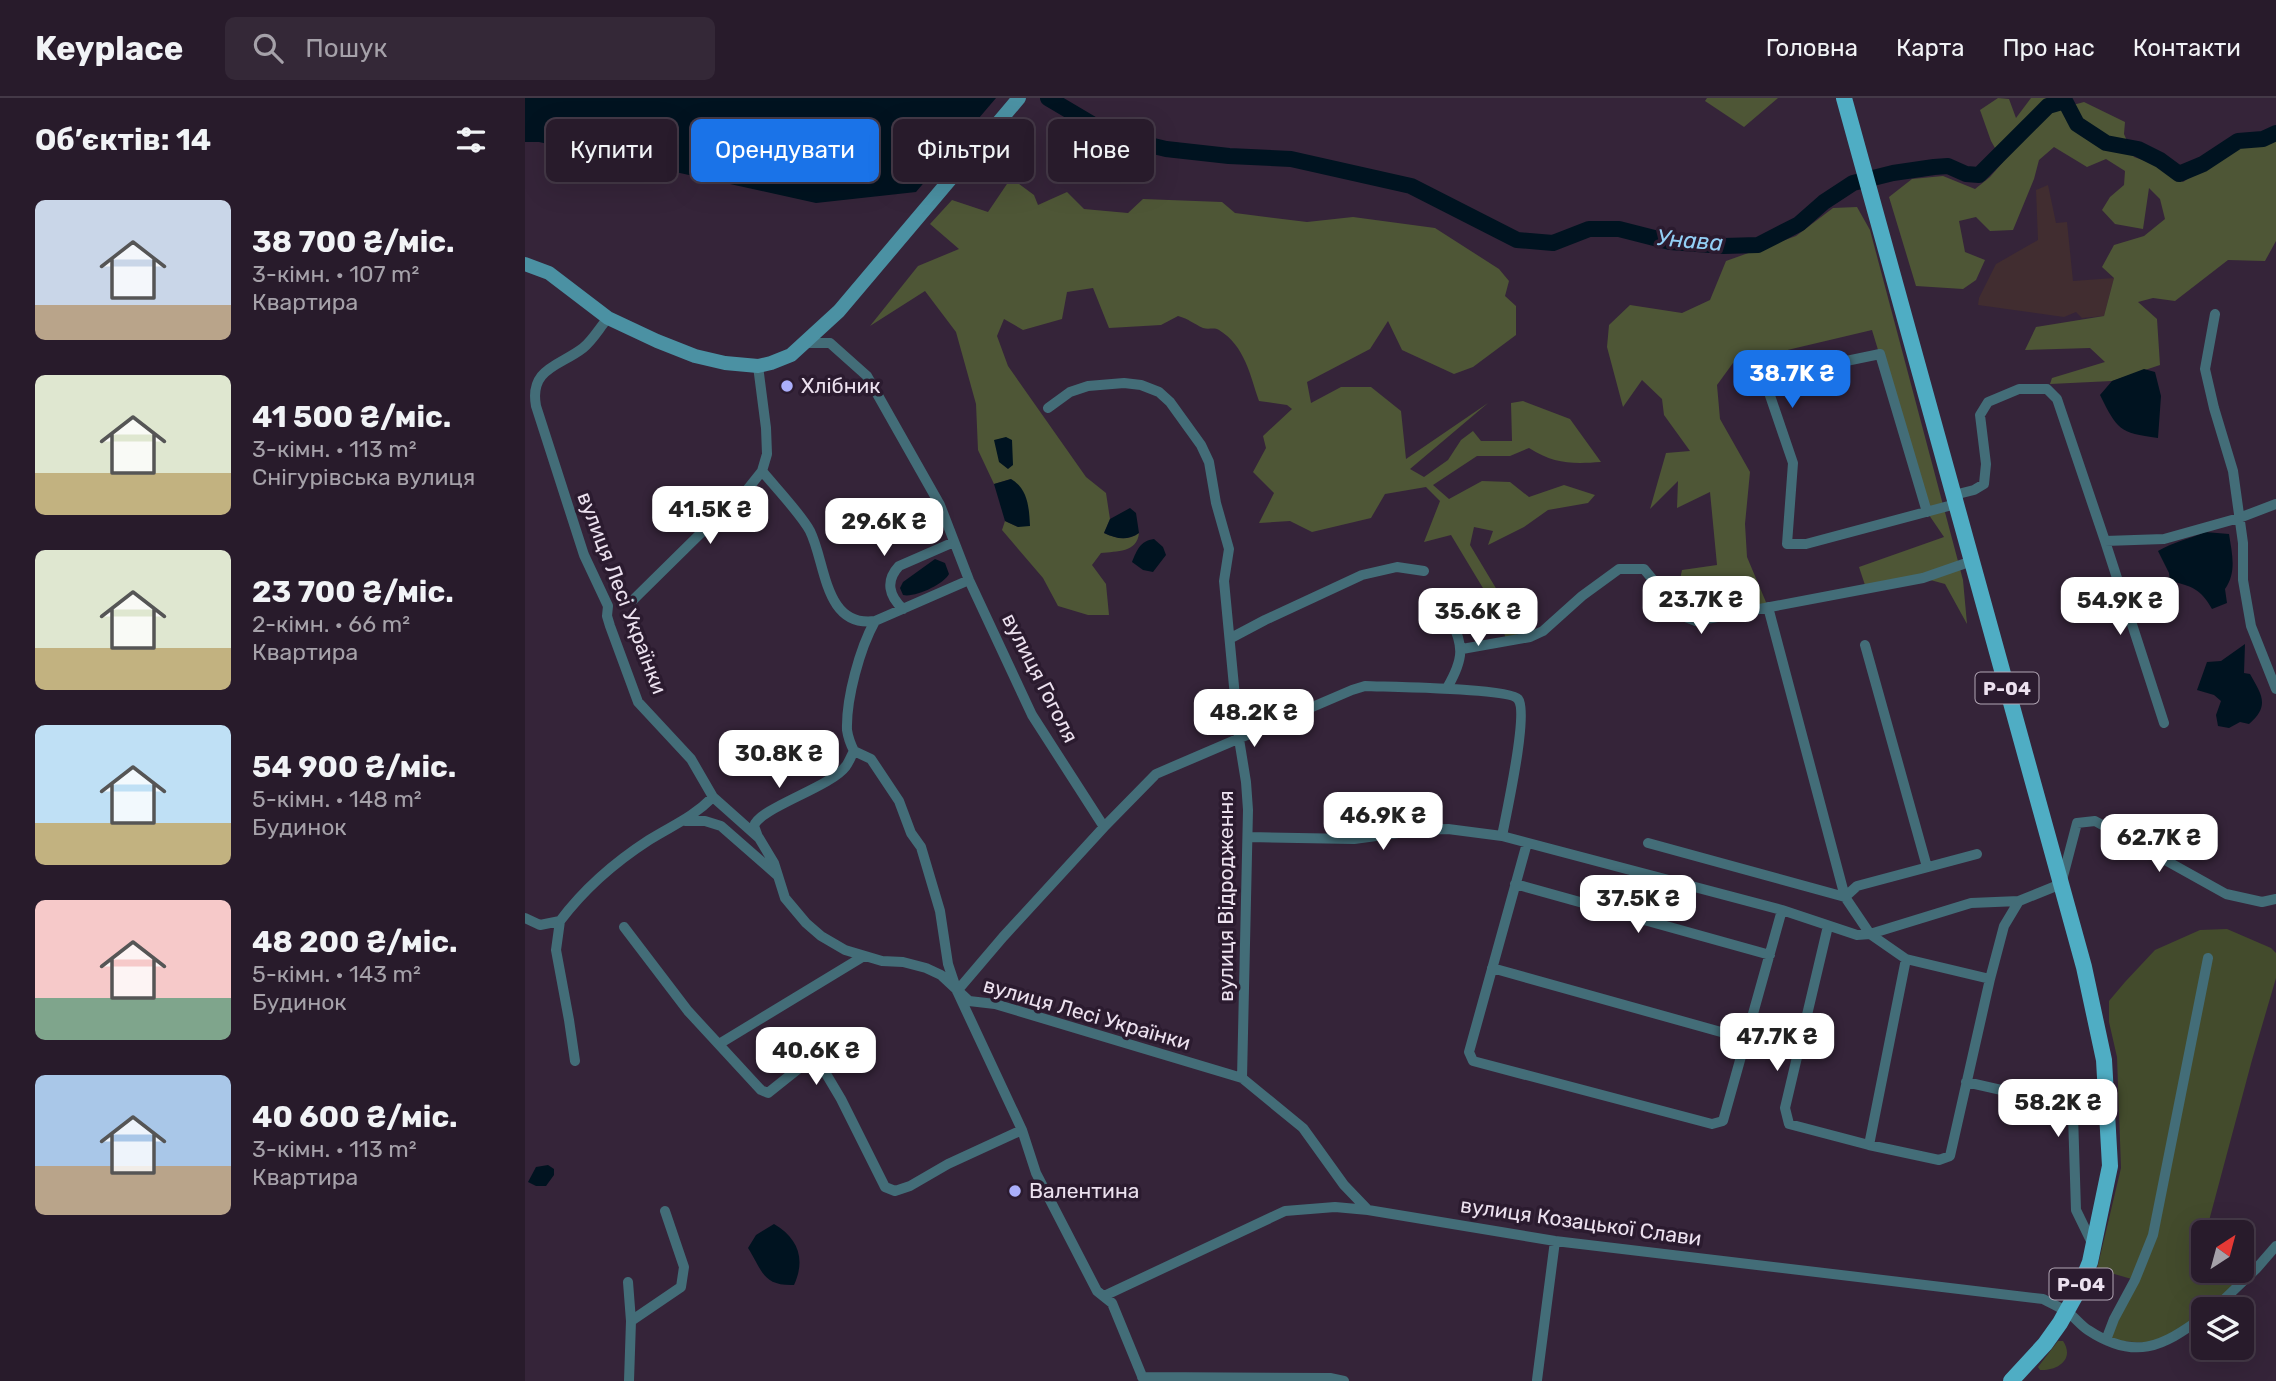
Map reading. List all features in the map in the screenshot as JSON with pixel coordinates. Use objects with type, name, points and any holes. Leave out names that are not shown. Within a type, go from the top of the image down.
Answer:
[{"type":"main road","name":"Р-04","points":[[1844,98],[2084,967],[2103,1060],[2110,1166],[2090,1262],[2068,1312],[2045,1344],[2011,1381]]},
{"type":"street","points":[[525,264],[549,273],[608,318],[695,356],[742,366],[758,366],[791,355],[839,311],[1019,98]]},
{"type":"street","points":[[2215,314],[2205,369],[2233,471],[2243,543],[2243,580],[2251,626],[2276,689]]},
{"type":"street","name":"вулиця Лесі Українки","points":[[608,318],[585,347],[550,367],[533,391],[584,555],[608,606],[610,626],[638,702],[691,759],[713,797],[759,838],[774,863],[786,898],[806,923],[821,936],[845,950],[882,961],[903,962],[941,975],[969,1001],[995,1004],[1242,1078],[1303,1128],[1344,1185],[1368,1209]]},
{"type":"street","name":"вулиця Гоголя","points":[[805,343],[831,343],[867,376],[940,505],[969,580],[1032,715],[1104,827]]},
{"type":"street","points":[[1927,512],[1880,354],[1764,378],[1793,463],[1787,544],[1806,544],[1927,512],[1974,490],[1983,484],[1986,464],[1980,415],[1988,402],[2019,389],[2047,389],[2057,398],[2164,723]]},
{"type":"street","points":[[633,600],[701,533],[727,515],[762,471],[767,454],[764,400],[758,366]]},
{"type":"street","name":"вулиця Відродження","points":[[1048,408],[1070,392],[1088,386],[1124,383],[1140,385],[1159,392],[1179,412],[1196,436],[1209,462],[1216,503],[1229,549],[1224,581],[1239,739],[1246,782],[1249,837],[1242,1078]]},
{"type":"street","points":[[762,471],[809,530],[830,593],[840,609],[850,618],[863,623],[876,621],[969,580]]},
{"type":"street","points":[[2105,541],[2164,539],[2239,518],[2276,504]]},
{"type":"street","points":[[903,609],[894,600],[891,590],[893,572],[899,566],[954,542]]},
{"type":"street","points":[[1462,649],[1530,637],[1543,631],[1582,596],[1619,569],[1644,569],[1683,616],[1696,621],[1923,578],[1972,561]]},
{"type":"street","points":[[1231,638],[1362,575],[1397,567],[1424,571]]},
{"type":"street","points":[[1446,605],[1462,649],[1454,676],[1447,688]]},
{"type":"street","points":[[1768,607],[1845,897],[1870,934],[1906,959],[1990,979]]},
{"type":"street","points":[[759,838],[754,826],[759,817],[800,797],[845,768],[853,751],[847,732],[850,700],[867,635],[876,621]]},
{"type":"street","points":[[1865,645],[1927,867]]},
{"type":"street","points":[[957,991],[1003,937],[1156,774],[1341,693],[1364,686],[1447,688],[1509,694],[1518,699],[1521,705],[1520,734],[1502,836]]},
{"type":"street","points":[[853,751],[871,759],[899,801],[911,832],[922,847],[940,911],[948,964],[957,991],[1022,1130],[1036,1173],[1097,1291],[1112,1303],[1143,1379],[1330,1378],[1343,1381]]},
{"type":"street","points":[[575,1061],[556,950],[560,921],[592,883],[648,841],[697,813],[713,797]]},
{"type":"street","points":[[682,821],[705,821],[721,826],[778,876]]},
{"type":"street","points":[[1249,837],[1354,839],[1448,829],[1502,836],[1782,910],[1857,935],[1870,934],[1971,903],[2019,901],[2061,884],[2077,823],[2095,821],[2226,894],[2262,902],[2276,899]]},
{"type":"street","points":[[1524,842],[1469,1052],[1473,1061],[1712,1124],[1723,1121],[1782,910]]},
{"type":"street","points":[[1648,843],[1845,897]]},
{"type":"street","points":[[1845,897],[1857,886],[1977,854]]},
{"type":"street","points":[[1515,884],[1770,955]]},
{"type":"street","points":[[1828,926],[1785,1108],[1789,1124],[1939,1160],[1949,1156],[2004,926],[2019,901]]},
{"type":"street","points":[[525,918],[540,925],[560,921]]},
{"type":"street","points":[[624,927],[688,1011],[761,1090],[768,1093],[808,1061],[815,1059],[819,1062],[841,1099],[885,1187],[895,1191],[910,1186],[948,1164],[1022,1130]]},
{"type":"street","points":[[719,1044],[864,957]]},
{"type":"street","points":[[2191,1325],[2162,1344],[2126,1347],[2106,1340],[2153,1235],[2207,958]]},
{"type":"street","points":[[1869,1144],[1906,959]]},
{"type":"street","points":[[1492,968],[1746,1039]]},
{"type":"street","points":[[1966,1082],[2063,1104],[2073,1115],[2076,1210],[2093,1245]]},
{"type":"street","points":[[1335,1207],[1344,1185]]},
{"type":"street","name":"вулиця Козацької Слави","points":[[1104,1296],[1285,1211],[1335,1207],[1368,1209],[1555,1241],[2043,1299],[2068,1312],[2086,1329],[2106,1340]]},
{"type":"street","points":[[631,1321],[681,1287],[684,1267],[664,1212]]},
{"type":"street","points":[[1540,1381],[1555,1241]]},
{"type":"street","points":[[2227,1297],[2276,1246]]},
{"type":"street","points":[[628,1282],[631,1321],[629,1381]]},
{"type":"shaded area","points":[[2048,185],[2056,223],[2067,222],[2073,281],[2114,278],[2104,316],[2082,318],[2076,312],[2064,317],[1978,305],[1996,264],[2038,240],[2036,190]]},
{"type":"green space","points":[[1707,98],[1778,98],[1744,127],[1705,101]]},
{"type":"green space","points":[[1998,98],[2009,99],[2016,118],[2031,98],[2050,98],[2058,109],[2084,102],[2125,122],[2124,134],[2134,157],[2160,166],[2183,182],[2239,145],[2276,138],[2276,241],[2265,261],[2228,260],[2175,301],[2153,298],[2138,302],[2157,319],[2160,365],[2112,381],[2050,384],[2052,378],[2105,362],[2090,348],[2025,350],[2036,327],[2104,316],[2114,278],[2102,267],[2114,245],[2144,236],[2165,219],[2160,199],[2149,188],[2143,229],[2115,224],[2102,210],[2110,197],[2124,185],[2125,171],[2106,159],[2087,167],[2054,147],[2039,160],[2013,230],[1990,231],[1976,217],[1959,221],[1965,252],[1985,260],[1976,280],[1963,289],[1916,286],[1889,197],[1912,179],[1943,176],[1975,189],[1990,177],[2003,162],[1991,141],[1980,110]]},
{"type":"green space","points":[[1008,182],[1016,182],[1034,195],[1038,205],[1067,192],[1084,209],[1128,213],[1143,199],[1222,202],[1235,213],[1307,222],[1353,217],[1435,228],[1499,269],[1509,281],[1505,296],[1516,306],[1516,335],[1473,367],[1454,374],[1402,350],[1388,321],[1370,349],[1307,382],[1311,403],[1341,387],[1371,387],[1401,411],[1406,459],[1488,403],[1410,469],[1424,477],[1448,460],[1461,440],[1473,431],[1481,441],[1512,441],[1511,403],[1523,401],[1570,419],[1601,462],[1563,462],[1529,448],[1510,456],[1477,456],[1433,485],[1449,499],[1482,481],[1510,482],[1529,497],[1564,485],[1595,495],[1588,503],[1548,510],[1524,527],[1488,545],[1493,531],[1474,527],[1470,545],[1509,610],[1518,639],[1506,641],[1501,618],[1451,535],[1424,542],[1440,501],[1426,487],[1385,494],[1371,518],[1312,532],[1290,521],[1259,523],[1274,493],[1253,472],[1266,448],[1263,436],[1292,409],[1287,405],[1259,401],[1241,353],[1219,330],[1203,328],[1178,316],[1161,325],[1109,328],[1093,288],[1067,292],[1062,319],[1023,330],[1004,319],[997,336],[1008,366],[1086,477],[1106,493],[1110,519],[1104,533],[1122,538],[1139,533],[1130,548],[1101,553],[1092,565],[1106,584],[1109,615],[1088,615],[1058,606],[1043,578],[1002,530],[1005,521],[1018,527],[1011,479],[994,484],[978,450],[976,404],[956,332],[925,291],[870,326],[918,266],[959,249],[930,224],[952,200],[988,212]]},
{"type":"green space","points":[[1857,207],[1870,230],[1963,580],[1967,624],[1945,584],[1923,578],[1866,588],[1859,567],[1944,537],[1927,512],[1872,330],[1733,363],[1717,385],[1720,419],[1750,472],[1745,524],[1747,557],[1768,607],[1696,621],[1675,604],[1682,570],[1717,565],[1710,492],[1677,508],[1678,481],[1650,509],[1666,453],[1690,451],[1664,415],[1662,399],[1642,380],[1623,407],[1607,347],[1609,325],[1630,305],[1682,313],[1710,300],[1726,261],[1796,236],[1833,208]]},
{"type":"green space","points":[[2227,929],[2271,948],[2276,953],[2276,978],[2209,1220],[2191,1220],[2191,1283],[2240,1283],[2224,1297],[2191,1297],[2191,1323],[2162,1344],[2106,1340],[2135,1280],[2097,1269],[2121,1168],[2117,1057],[2109,1022],[2109,1001],[2155,950],[2200,930]]},
{"type":"green space","points":[[2058,1341],[2063,1341],[2066,1347],[2063,1363],[2040,1370],[2038,1367]]},
{"type":"water","points":[[525,98],[996,98],[978,119],[893,119],[893,182],[925,182],[916,192],[816,203],[721,182],[879,182],[879,119],[691,119],[691,175],[677,172],[677,119],[546,119],[546,144],[525,142]]},
{"type":"water","points":[[2144,369],[2155,372],[2161,396],[2158,438],[2135,434],[2121,427],[2100,395],[2112,381]]},
{"type":"water","points":[[1006,437],[1012,440],[1013,465],[1008,469],[999,462],[994,440]]},
{"type":"water","points":[[1011,479],[1024,493],[1030,526],[1018,527],[1005,521],[994,484]]},
{"type":"water","points":[[1130,508],[1136,513],[1139,533],[1122,538],[1104,533],[1110,519]]},
{"type":"water","points":[[2205,532],[2229,534],[2232,556],[2231,576],[2225,589],[2227,603],[2212,609],[2195,589],[2170,581],[2158,551]]},
{"type":"water","points":[[1154,539],[1163,547],[1166,555],[1153,572],[1143,570],[1132,562],[1142,544]]},
{"type":"water","points":[[935,559],[945,563],[949,574],[946,578],[922,592],[903,595],[900,588],[903,582]]},
{"type":"water","points":[[2245,644],[2244,673],[2250,674],[2254,681],[2262,706],[2256,718],[2249,724],[2240,722],[2229,728],[2218,726],[2216,715],[2221,701],[2214,695],[2197,690],[2207,662],[2221,661]]},
{"type":"water","points":[[548,1165],[554,1169],[554,1175],[546,1186],[536,1186],[528,1182],[536,1167]]},
{"type":"water","points":[[774,1224],[789,1236],[797,1250],[799,1266],[794,1285],[776,1283],[765,1276],[748,1248],[756,1235]]},
{"type":"waterway","name":"Унава","points":[[1048,98],[1112,136],[1166,149],[1291,159],[1411,186],[1517,240],[1553,243],[1589,229],[1619,229],[1670,242],[1724,246],[1758,245],[1799,224],[1824,202],[1853,183],[1893,173],[1948,166],[1966,174],[1979,175],[2048,106],[2065,101],[2077,124],[2106,143],[2138,149],[2179,174],[2203,164],[2238,141],[2263,139],[2276,133]]},
{"type":"place","name":"Хлібник","points":[[787,386]]},
{"type":"place","name":"Валентина","points":[[1015,1191]]}]
